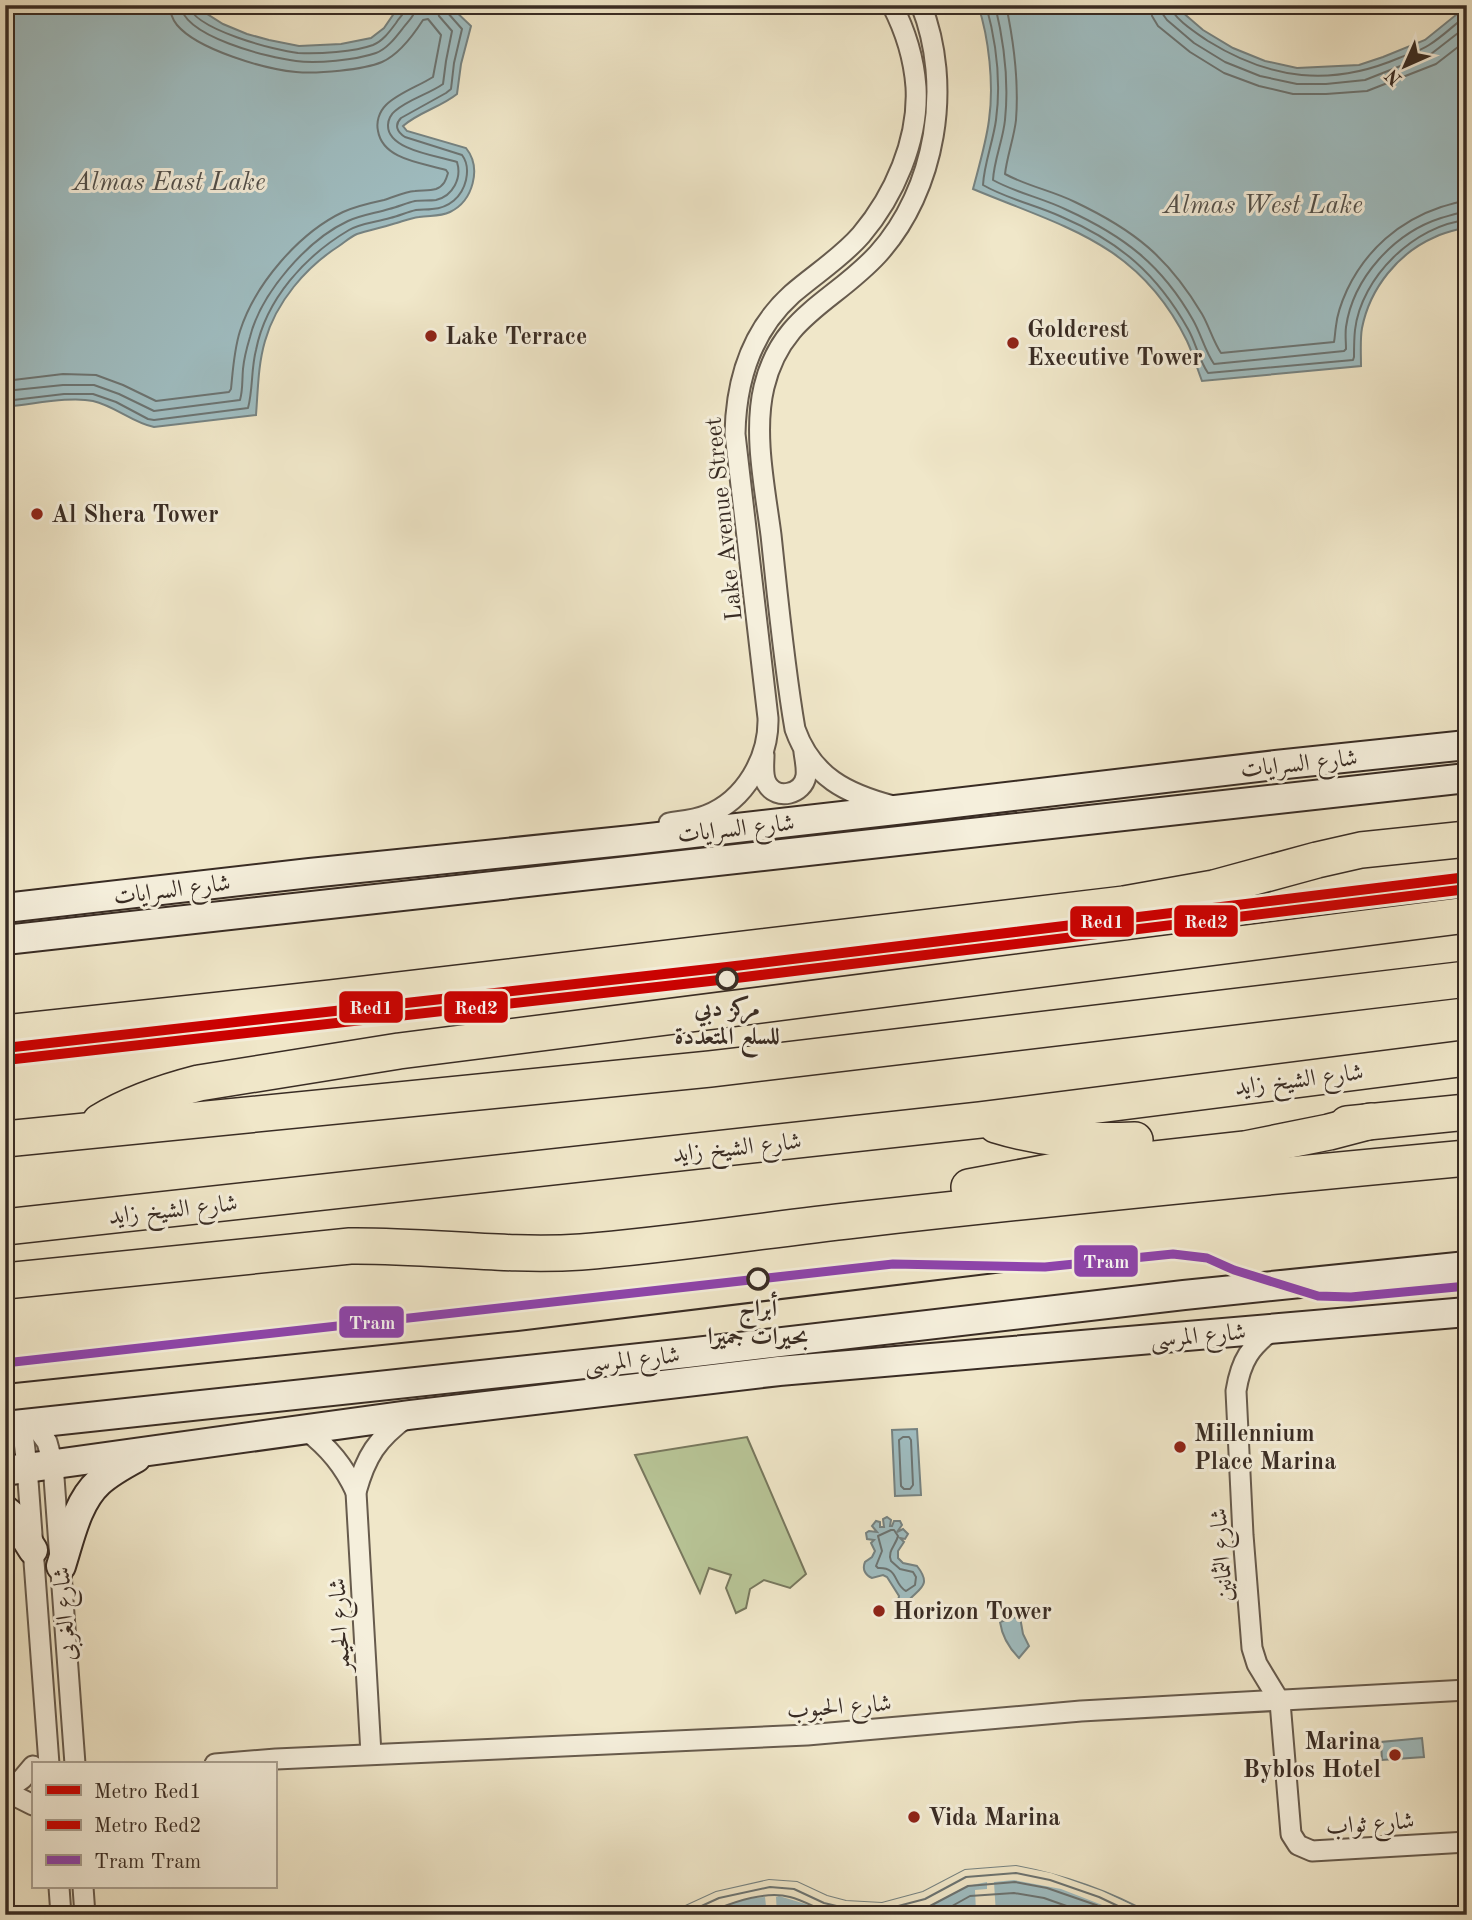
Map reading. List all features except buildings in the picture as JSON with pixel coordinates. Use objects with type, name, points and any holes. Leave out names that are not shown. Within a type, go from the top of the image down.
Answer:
[{"type":"highway","points":[[5,1032],[342,997],[1124,904],[1214,888],[1361,850],[1467,839]]},
{"type":"highway","points":[[86,1130],[140,1101],[189,1085],[399,1051],[1467,915]]},
{"type":"highway","points":[[5,1139],[710,1069],[1467,979]]},
{"type":"highway","name":"شارع الشيخ زايد","points":[[5,1227],[980,1120],[1467,1058]]},
{"type":"highway","points":[[980,1120],[1035,1136],[1097,1141],[1194,1138],[1467,1112]]},
{"type":"highway","points":[[855,1220],[872,1211],[909,1199],[1032,1175],[1099,1164],[1245,1149],[1371,1122]]},
{"type":"highway","points":[[5,1281],[350,1246],[402,1246],[522,1253],[580,1252],[1202,1183],[1467,1158]]},
{"type":"main road","name":"شارع السرايات","points":[[5,908],[1467,745]]},
{"type":"main road","name":"شارع السرايات","points":[[5,940],[1467,778]]},
{"type":"main road","points":[[522,851],[527,883]]},
{"type":"main road","name":"شارع المرسى","points":[[20,1425],[1467,1266]]},
{"type":"main road","name":"شارع المرسى","points":[[29,1467],[410,1415],[779,1371],[1467,1312]]},
{"type":"main road","points":[[61,1566],[79,1513],[90,1491],[109,1474],[145,1452]]},
{"type":"main road","points":[[5,1510],[33,1550]]},
{"type":"street","name":"Lake Avenue Street","points":[[892,5],[900,20],[916,88],[914,117],[901,169],[883,204],[860,236],[791,295],[775,313],[749,355],[740,380],[736,407],[736,434],[768,718],[764,774],[766,784],[774,791],[784,794],[794,792],[802,786],[806,776],[804,752],[793,717],[763,467],[761,413],[764,388],[771,364],[794,326],[878,254],[912,205],[923,177],[936,118],[937,89],[933,48],[921,5]]},
{"type":"street","name":"Lake Avenue Street","points":[[804,752],[818,769],[852,793],[904,809]]},
{"type":"street","name":"Lake Avenue Street","points":[[632,840],[652,827],[708,815],[723,807],[736,796],[764,755]]},
{"type":"street","name":"شارع الثمانين","points":[[1275,1328],[1248,1353],[1239,1371],[1236,1391],[1252,1648],[1257,1664],[1280,1702]]},
{"type":"street","name":"شارع الحيمر","points":[[371,1754],[356,1492],[372,1451],[389,1431],[410,1415]]},
{"type":"street","name":"شارع الغربى","points":[[20,1425],[29,1467],[61,1566],[75,1755]]},
{"type":"street","name":"شارع الحيمر","points":[[306,1430],[337,1458],[356,1492]]},
{"type":"street","name":"شارع الغربى","points":[[29,1467],[48,1755]]},
{"type":"street","name":"شارع الحبوب","points":[[239,1762],[807,1735],[1081,1712],[1467,1690]]},
{"type":"street","name":"شارع ثواب","points":[[1280,1702],[1291,1834],[1298,1845],[1312,1852],[1467,1842]]},
{"type":"street","points":[[32,1767],[22,1779],[5,1791],[32,1804]]},
{"type":"street","points":[[59,1888],[61,1915]]},
{"type":"street","points":[[83,1888],[85,1915]]},
{"type":"green space","points":[[747,1437],[806,1574],[790,1588],[764,1580],[750,1589],[746,1608],[736,1613],[726,1588],[731,1575],[709,1568],[700,1593],[635,1455]]},
{"type":"water","name":"Almas East Lake","points":[[5,5],[193,5],[223,24],[247,34],[299,46],[341,44],[371,38],[384,28],[402,7],[449,5],[471,26],[461,64],[457,94],[403,126],[407,131],[466,148],[473,165],[473,183],[464,200],[450,212],[412,218],[354,235],[304,275],[285,299],[265,341],[256,415],[154,427],[93,401],[52,401],[5,409]]},
{"type":"water","name":"Almas West Lake","points":[[978,5],[1174,5],[1203,30],[1233,48],[1265,61],[1297,68],[1359,65],[1383,57],[1425,40],[1467,6],[1467,227],[1422,244],[1409,252],[1388,274],[1366,313],[1361,332],[1361,366],[1202,381],[1187,341],[1168,308],[1146,281],[1122,260],[1068,228],[973,189],[988,129],[991,92],[988,47]]},
{"type":"water","points":[[917,1429],[921,1495],[895,1496],[892,1430]]},
{"type":"water","points":[[887,1517],[891,1520],[890,1526],[894,1521],[900,1521],[902,1525],[897,1532],[903,1529],[908,1534],[905,1539],[900,1538],[904,1542],[898,1551],[898,1558],[903,1563],[917,1566],[924,1578],[923,1586],[909,1600],[912,1610],[910,1614],[896,1612],[899,1596],[887,1577],[883,1575],[872,1578],[864,1569],[865,1562],[875,1551],[871,1543],[874,1540],[867,1539],[866,1533],[877,1532],[872,1526],[876,1521],[880,1522],[880,1527],[884,1527],[883,1519]]},
{"type":"water","points":[[1008,1613],[1011,1613],[1013,1618],[1020,1617],[1023,1634],[1029,1646],[1019,1658],[1006,1642],[1001,1627],[1000,1622],[1006,1620]]},
{"type":"water","points":[[1422,1738],[1424,1757],[1382,1760],[1381,1742]]},
{"type":"water","points":[[1016,1866],[1086,1885],[1153,1915],[666,1915],[716,1892],[769,1880],[797,1882],[827,1896],[846,1901],[882,1903],[923,1892],[965,1870]]},
{"type":"pier","points":[[1016,1866],[1051,1873],[1102,1891],[1153,1915],[1128,1915],[1061,1889],[1014,1880],[994,1882],[996,1915],[976,1912],[975,1890],[987,1889],[987,1882],[967,1886],[921,1910],[902,1915],[842,1915],[779,1896],[776,1897],[777,1915],[767,1915],[765,1897],[744,1899],[704,1915],[666,1915],[716,1892],[769,1880],[797,1882],[827,1896],[846,1901],[882,1903],[923,1892],[965,1870]]},
{"type":"tram line","name":"Tram","points":[[5,1363],[893,1264],[1045,1267],[1173,1254],[1207,1258],[1234,1270],[1318,1296],[1351,1297],[1467,1286]]},
{"type":"tram line","points":[[5,1384],[518,1331],[1045,1267]]},
{"type":"metro line","name":"Red1","points":[[5,1048],[727,967],[1467,877]]},
{"type":"metro line","name":"Red2","points":[[6,1060],[728,979],[1467,889]]},
{"type":"place","name":"Lake Terrace","points":[[431,336]]},
{"type":"place","name":"Goldcrest Executive Tower","points":[[1013,343]]},
{"type":"place","name":"Al Shera Tower","points":[[37,514]]},
{"type":"place","name":"مركز دبي للسلع المتعددة","points":[[727,979]]},
{"type":"place","name":"أبراج بحيرات جميرا","points":[[758,1279]]},
{"type":"place","name":"Millennium Place Marina","points":[[1180,1447]]},
{"type":"place","name":"Horizon Tower","points":[[879,1611]]},
{"type":"place","name":"Marina Byblos Hotel","points":[[1395,1755]]},
{"type":"place","name":"Vida Marina","points":[[914,1817]]}]
